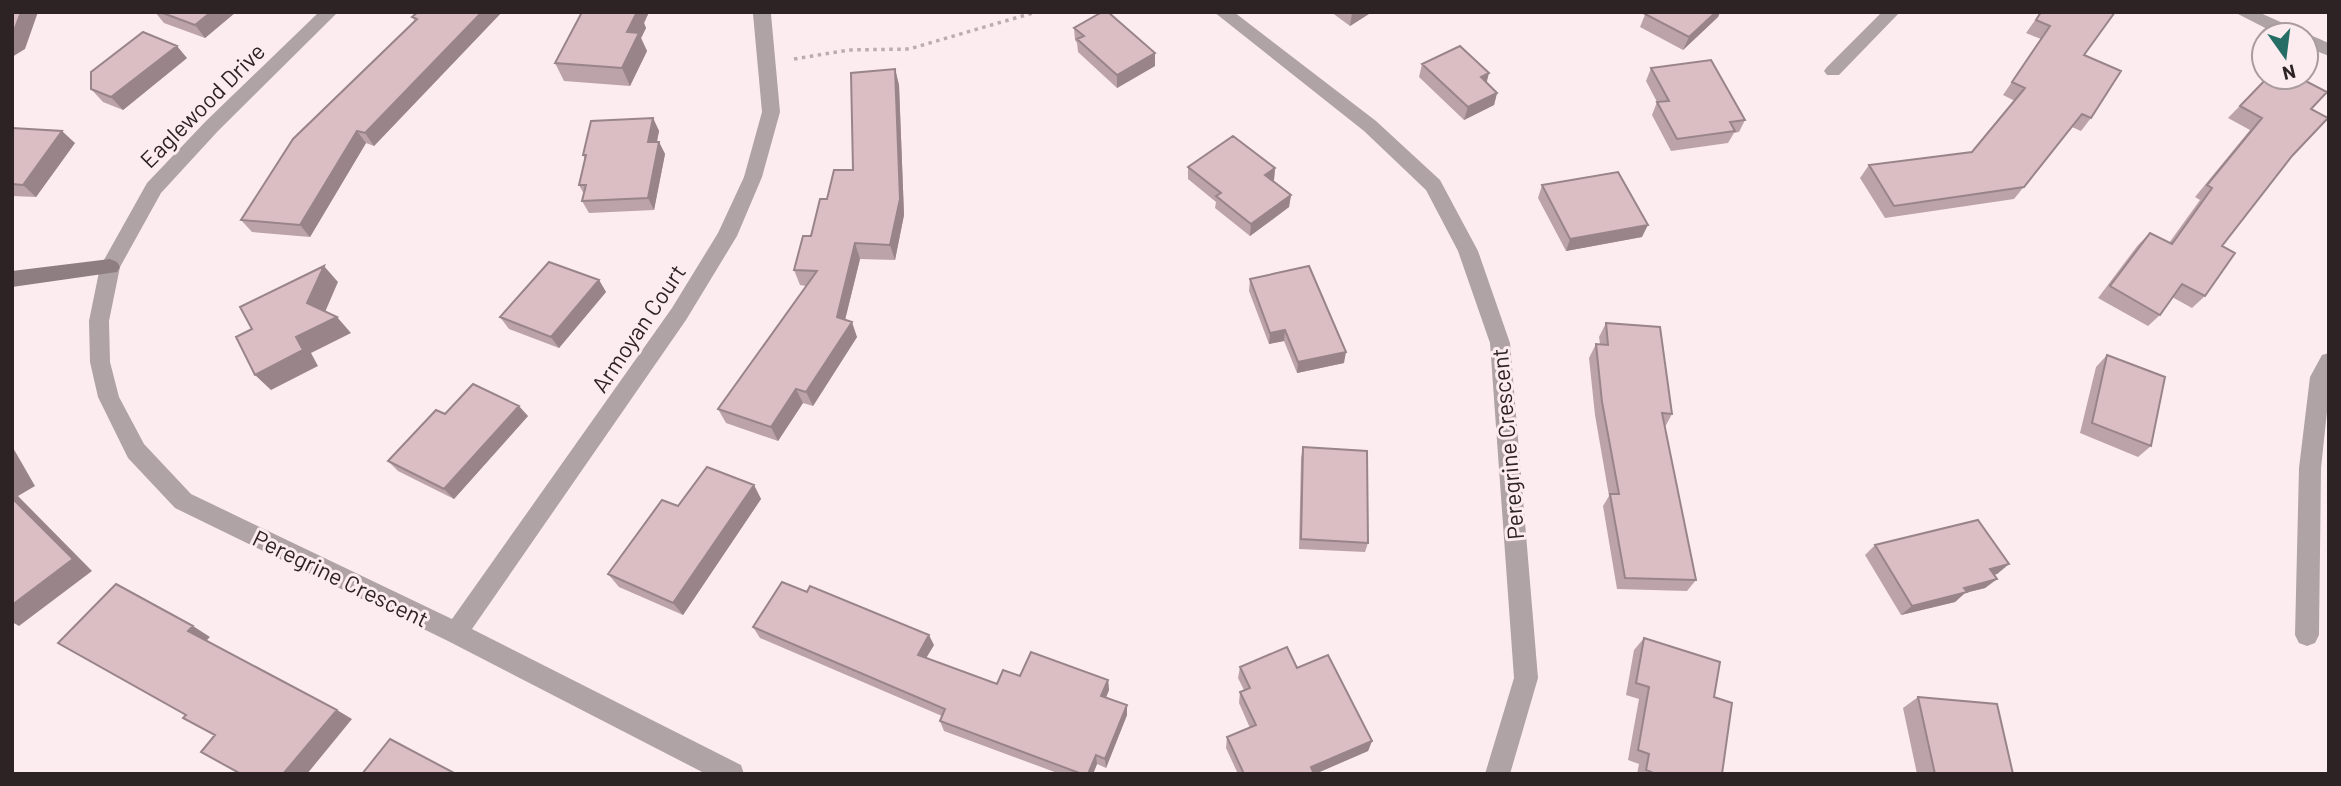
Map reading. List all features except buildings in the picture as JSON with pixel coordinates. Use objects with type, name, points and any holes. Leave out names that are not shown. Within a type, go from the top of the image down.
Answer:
[{"type":"street","name":"Eaglewood Drive","points":[[110,267],[155,188],[212,126],[330,12]]},
{"type":"street","name":"Peregrine Crescent","points":[[1222,12],[1370,126],[1433,185],[1468,251],[1500,343],[1527,678],[1497,774]]},
{"type":"street","points":[[1833,71],[1892,12]]},
{"type":"street","points":[[2242,12],[2263,21]]},
{"type":"street","name":"Armoyan Court","points":[[456,634],[680,314],[727,236],[753,177],[771,112],[769,64],[762,15]]},
{"type":"street","points":[[12,279],[110,267]]},
{"type":"street","name":"Peregrine Crescent","points":[[110,267],[99,321],[100,362],[109,397],[136,451],[183,501],[456,634],[732,774]]},
{"type":"street","points":[[2307,635],[2310,468],[2320,377],[2329,361]]},
{"type":"path","points":[[769,64],[849,50],[909,49],[1036,12]]}]
